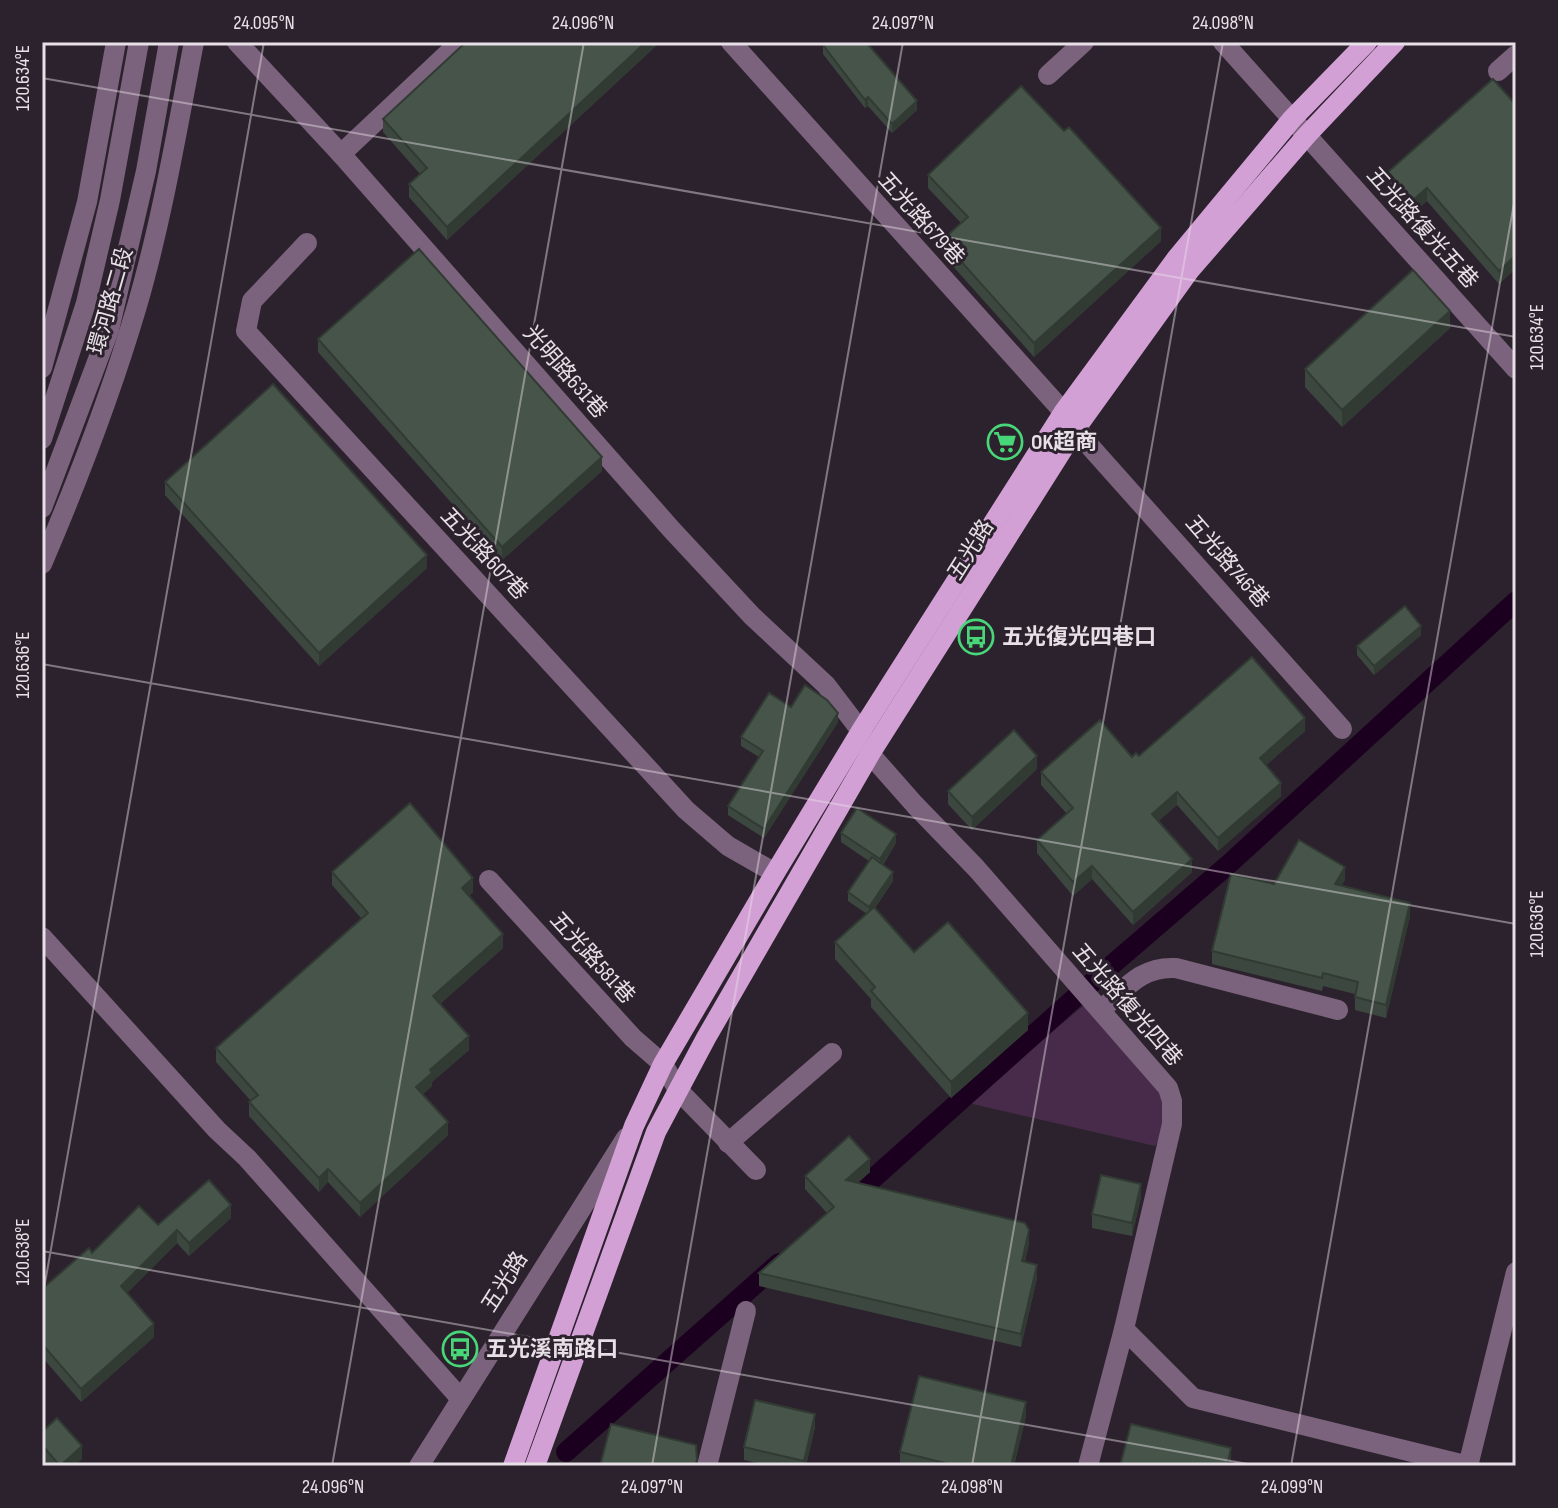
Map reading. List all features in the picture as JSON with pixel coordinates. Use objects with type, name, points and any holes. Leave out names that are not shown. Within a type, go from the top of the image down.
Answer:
[{"type":"main road","name":"五光路","points":[[513,1466],[634,1126],[663,1064],[775,873],[861,731],[1176,259],[1292,119],[1367,42]]},
{"type":"main road","name":"五光路","points":[[535,1466],[656,1132],[870,754],[1070,420],[1190,270],[1307,135],[1395,42]]},
{"type":"street","points":[[42,368],[87,202],[116,42]]},
{"type":"street","name":"環河路二段","points":[[42,439],[86,303],[110,200],[139,42]]},
{"type":"street","name":"環河路二段","points":[[42,508],[109,330],[146,171],[169,42]]},
{"type":"street","name":"環河路二段","points":[[42,564],[87,460],[138,304],[194,42]]},
{"type":"street","name":"光明路631巷","points":[[237,42],[341,154],[671,529],[752,616],[826,685],[861,731]]},
{"type":"street","points":[[341,154],[460,42]]},
{"type":"street","name":"五光路679巷","points":[[731,42],[1070,420]]},
{"type":"street","points":[[1048,75],[1084,42]]},
{"type":"street","name":"五光路復光五巷","points":[[1223,42],[1516,369]]},
{"type":"street","points":[[1498,71],[1516,55]]},
{"type":"street","name":"五光路607巷","points":[[307,243],[252,301],[246,331],[686,810],[728,846],[775,873]]},
{"type":"street","name":"五光路746巷","points":[[1070,420],[1087,443],[1342,729]]},
{"type":"street","name":"五光路復光四巷","points":[[861,731],[870,754],[976,868],[1168,1088],[1172,1101],[1172,1124],[1088,1466]]},
{"type":"street","name":"五光路581巷","points":[[489,880],[633,1038],[663,1064],[678,1090],[756,1170]]},
{"type":"street","points":[[42,937],[217,1130],[247,1158],[461,1399]]},
{"type":"street","points":[[1097,1005],[1145,972],[1165,967],[1338,1010]]},
{"type":"street","points":[[728,1143],[832,1053]]},
{"type":"street","points":[[634,1126],[656,1132]]},
{"type":"street","name":"五光路","points":[[419,1466],[634,1126]]},
{"type":"street","points":[[1124,1329],[1193,1398],[1468,1466],[1516,1272]]},
{"type":"street","points":[[707,1466],[746,1311]]},
{"type":"shaded area","points":[[1083,1006],[1138,1058],[1159,1089],[1165,1106],[1166,1124],[1155,1146],[968,1103]]},
{"type":"building","points":[[466,42],[646,42],[447,227],[409,184],[427,168],[383,119]]},
{"type":"building","points":[[826,42],[866,42],[917,101],[892,124],[868,97],[865,100],[823,45]]},
{"type":"building","points":[[1493,79],[1516,105],[1516,261],[1513,258],[1499,271],[1427,188],[1413,200],[1388,172]]},
{"type":"building","points":[[1021,86],[1064,131],[1069,127],[1161,228],[1034,343],[942,240],[968,217],[928,175]]},
{"type":"building","points":[[419,249],[602,457],[502,547],[318,339]]},
{"type":"building","points":[[1413,270],[1450,311],[1342,410],[1305,369]]},
{"type":"building","points":[[273,384],[427,555],[319,653],[165,482]]},
{"type":"building","points":[[1405,606],[1421,626],[1374,666],[1357,646]]},
{"type":"building","points":[[1252,657],[1305,718],[1260,758],[1281,783],[1218,838],[1177,792],[1152,814],[1192,859],[1133,912],[1092,866],[1073,882],[1037,840],[1073,808],[1041,772],[1100,720],[1132,757],[1136,753],[1139,756]]},
{"type":"building","points":[[805,685],[827,700],[838,713],[764,829],[728,806],[763,751],[741,737],[769,693],[791,707]]},
{"type":"building","points":[[1014,730],[1037,756],[972,817],[948,791]]},
{"type":"building","points":[[410,803],[473,878],[462,888],[503,934],[433,996],[469,1036],[430,1070],[432,1073],[416,1087],[448,1122],[360,1203],[328,1169],[319,1178],[249,1102],[258,1095],[216,1048],[368,913],[332,872]]},
{"type":"building","points":[[857,808],[896,834],[880,859],[841,833]]},
{"type":"building","points":[[1299,840],[1345,867],[1335,884],[1410,903],[1386,1005],[1355,997],[1358,982],[1323,973],[1322,978],[1212,951],[1231,874],[1274,884]]},
{"type":"building","points":[[872,857],[893,872],[869,907],[848,892]]},
{"type":"building","points":[[874,907],[914,952],[948,922],[1028,1013],[951,1082],[871,991],[875,987],[835,942]]},
{"type":"building","points":[[849,1136],[870,1159],[846,1180],[1025,1223],[1029,1230],[1022,1261],[1037,1265],[1021,1334],[759,1273],[834,1207],[805,1176]]},
{"type":"building","points":[[1101,1175],[1141,1184],[1132,1223],[1092,1214]]},
{"type":"building","points":[[209,1180],[231,1205],[189,1243],[177,1230],[121,1286],[154,1324],[81,1389],[42,1344],[42,1289],[89,1248],[92,1253],[139,1206],[158,1225]]},
{"type":"building","points":[[919,1376],[1026,1402],[1011,1466],[957,1466],[900,1452]]},
{"type":"building","points":[[755,1400],[815,1414],[804,1461],[744,1447]]},
{"type":"building","points":[[57,1418],[82,1446],[60,1466],[42,1445],[42,1432]]},
{"type":"building","points":[[611,1424],[696,1445],[695,1466],[600,1466]]},
{"type":"building","points":[[1131,1424],[1231,1448],[1227,1466],[1120,1466]]},
{"type":"waterway","points":[[847,1202],[1229,864],[1516,601]]},
{"type":"waterway","points":[[566,1452],[779,1263]]},
{"type":"place","name":"OK超商","points":[[1005,442]]},
{"type":"place","name":"五光復光四巷口","points":[[976,637]]},
{"type":"place","name":"五光溪南路口","points":[[460,1349]]}]
